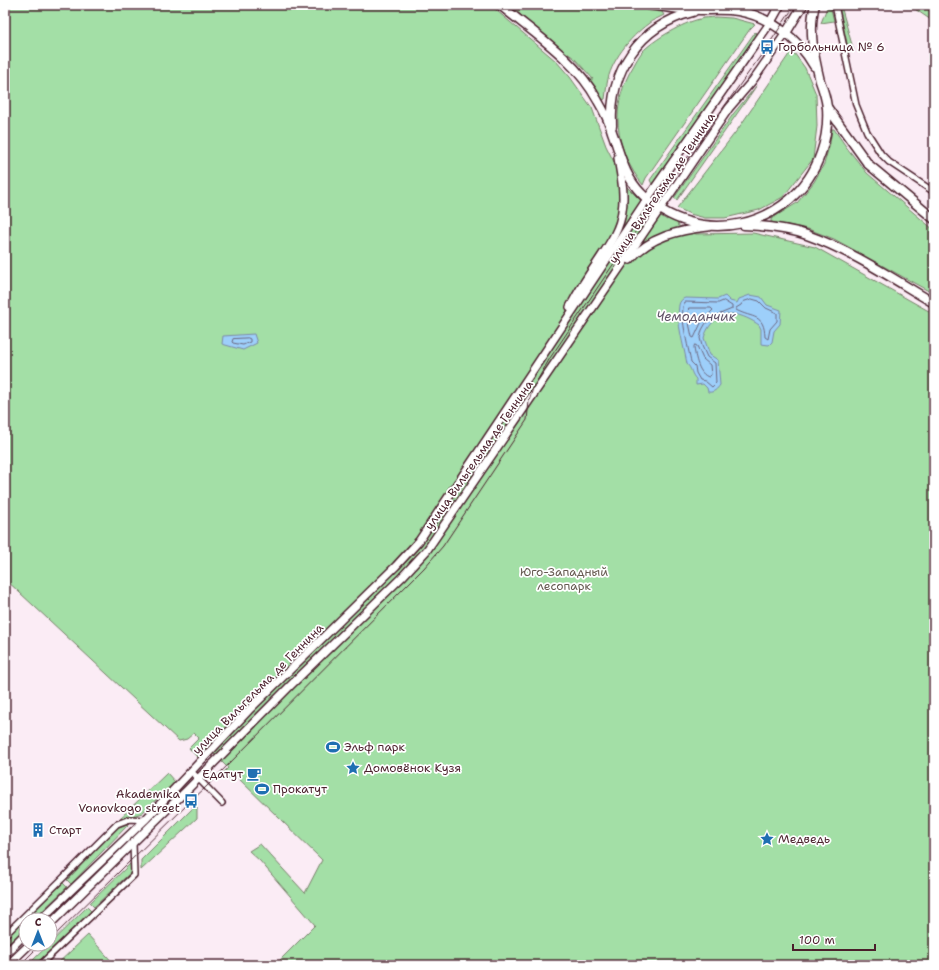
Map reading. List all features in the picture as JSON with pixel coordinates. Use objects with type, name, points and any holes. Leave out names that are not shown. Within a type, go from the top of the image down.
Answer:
[{"type":"main road","points":[[500,5],[570,64],[590,88],[607,118],[613,133],[623,186],[622,210],[619,224],[614,236],[578,293],[548,347]]},
{"type":"main road","points":[[653,5],[669,8],[701,10],[729,5]]},
{"type":"main road","points":[[770,23],[780,5]]},
{"type":"main road","points":[[786,33],[803,5]]},
{"type":"main road","points":[[735,225],[759,219],[771,214],[789,201],[805,183],[817,164],[824,143],[827,107],[814,52],[812,18],[815,5]]},
{"type":"main road","points":[[713,9],[738,11],[753,15],[770,23],[786,33],[802,49],[818,74]]},
{"type":"main road","points":[[613,133],[612,104],[615,86],[620,70],[628,57],[636,46],[664,23],[680,16],[701,10]]},
{"type":"main road","name":"улица Вильгельма де Геннина","points":[[48,912],[144,820],[192,772],[249,710],[407,555],[419,540],[475,458],[647,199],[770,23]]},
{"type":"main road","name":"улица Вильгельма де Геннина","points":[[58,916],[402,577],[427,550],[615,277],[660,208],[729,108],[753,80],[786,33]]},
{"type":"main road","points":[[827,107],[868,164],[934,219]]},
{"type":"main road","points":[[616,146],[626,171],[640,192],[647,199],[666,213],[690,222],[714,226]]},
{"type":"main road","points":[[615,277],[634,255],[660,238],[684,230],[714,226],[762,226],[807,235],[847,253],[934,303]]},
{"type":"main road","points":[[5,954],[18,941]]},
{"type":"main road","points":[[8,965],[22,952]]},
{"type":"street","points":[[835,5],[855,98],[867,132],[881,154],[889,162],[934,192]]},
{"type":"street","points":[[192,772],[222,802]]},
{"type":"street","points":[[5,934],[117,824],[130,819],[144,820]]},
{"type":"street","points":[[40,965],[134,875],[133,843]]},
{"type":"green space","name":"Юго-Западный лесопарк","points":[[5,5],[490,5],[556,61],[570,77],[592,108],[606,146],[626,186],[647,207],[667,220],[667,218],[679,224],[677,225],[696,234],[753,233],[815,247],[934,314],[934,965],[275,965],[315,925],[260,861],[249,851],[260,844],[305,893],[322,860],[236,776],[234,778],[218,778],[228,768],[207,747],[197,757],[189,748],[199,738],[194,733],[187,739],[179,741],[5,579]]},
{"type":"green space","points":[[510,5],[634,5],[650,11],[662,12],[664,15],[651,21],[641,29],[622,51],[612,67],[607,84],[605,99],[602,100],[588,79],[593,79],[574,58],[546,38]]},
{"type":"green space","points":[[828,5],[830,5],[834,21],[821,23]]},
{"type":"green space","points":[[909,5],[934,5],[934,22]]},
{"type":"green space","points":[[839,6],[841,6],[854,52],[848,48]]},
{"type":"green space","points":[[702,18],[732,18],[755,24],[646,178],[643,185],[633,171],[626,157],[618,126],[618,111],[626,80],[641,54],[653,42],[669,32],[693,21]]},
{"type":"green space","points":[[755,32],[757,34],[652,184],[650,180]]},
{"type":"green space","points":[[792,50],[805,68],[816,94],[817,126],[813,159],[783,197],[759,210],[725,218],[705,218],[690,214],[677,208],[738,129]]},
{"type":"green space","points":[[757,85],[677,200],[674,198],[734,113]]},
{"type":"green space","points":[[832,129],[834,129],[867,173],[934,230],[934,294],[834,239],[808,229],[771,222],[771,219],[797,203],[814,182],[824,164]]},
{"type":"green space","points":[[167,773],[175,782],[142,813],[117,821]]},
{"type":"green space","points":[[195,806],[197,807],[197,818],[141,870],[141,860]]},
{"type":"green space","points":[[126,824],[128,825],[71,884],[67,880],[117,828]]},
{"type":"green space","points":[[130,864],[130,873],[94,907],[90,903]]},
{"type":"green space","points":[[63,883],[67,887],[41,912],[33,912]]},
{"type":"green space","points":[[87,907],[91,911],[58,943],[58,936]]},
{"type":"green space","points":[[18,926],[18,935],[5,947],[5,939]]},
{"type":"green space","points":[[88,935],[115,965],[56,965]]},
{"type":"green space","points":[[41,952],[49,952],[36,965],[28,965]]},
{"type":"water","name":"Чемоданчик","points":[[750,295],[761,297],[767,305],[781,310],[780,324],[774,331],[772,342],[769,345],[761,344],[761,329],[759,325],[747,318],[728,314],[723,315],[714,321],[704,338],[710,355],[718,360],[720,385],[714,391],[708,392],[707,388],[703,384],[696,385],[696,379],[687,364],[679,326],[678,312],[680,302],[685,298],[718,299],[725,296],[730,301],[737,303],[739,299]]},
{"type":"water","points":[[254,334],[257,343],[243,350],[222,344],[223,336]]},
{"type":"tram line","points":[[58,932],[206,787],[424,568],[443,546],[527,420],[529,401],[533,388],[550,358],[654,204],[767,47],[795,5]]},
{"type":"tram line","points":[[20,965],[33,952]]},
{"type":"place","name":"Горбольница № 6","points":[[767,47]]},
{"type":"place","name":"Эльф парк","points":[[333,747]]},
{"type":"place","name":"Домовёнок Кузя","points":[[353,768]]},
{"type":"place","name":"Едатут","points":[[254,774]]},
{"type":"place","name":"Прокатут","points":[[262,789]]},
{"type":"place","name":"Akademika Vonovkogo street","points":[[191,801]]},
{"type":"place","name":"Старт","points":[[38,830]]},
{"type":"place","name":"Медведь","points":[[767,839]]}]
